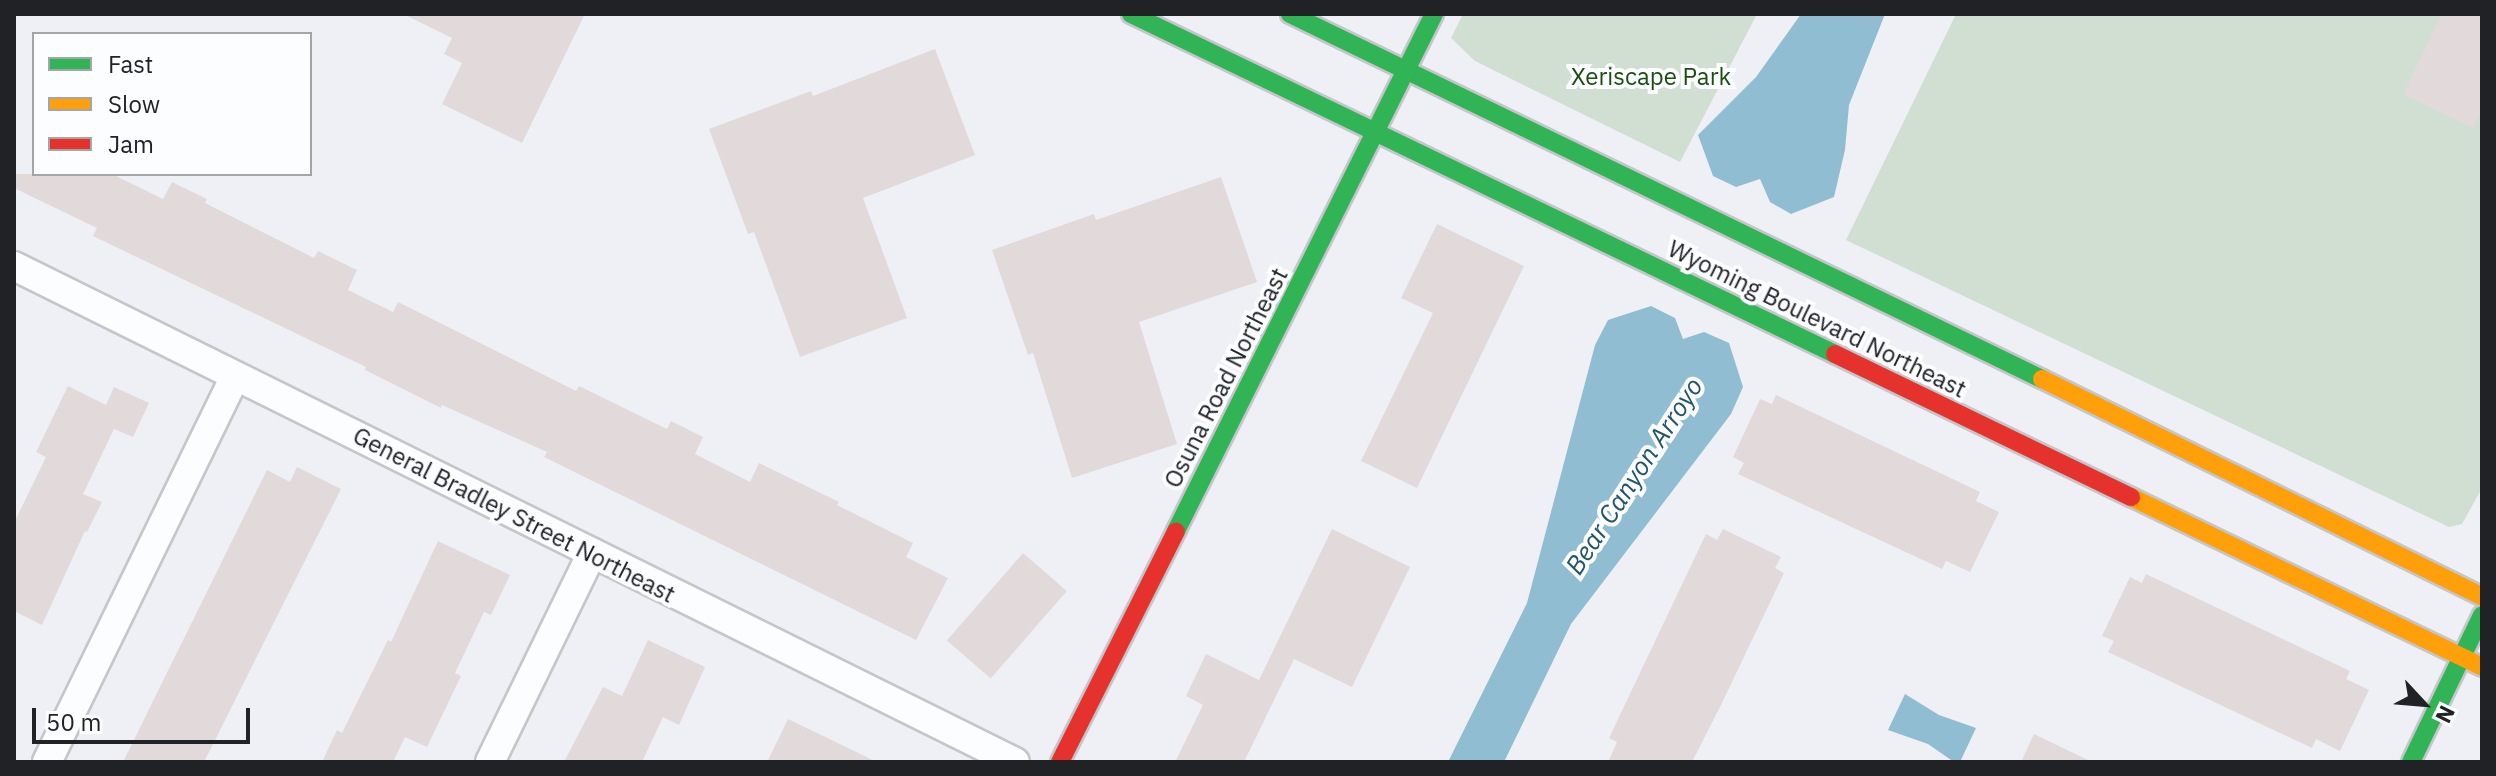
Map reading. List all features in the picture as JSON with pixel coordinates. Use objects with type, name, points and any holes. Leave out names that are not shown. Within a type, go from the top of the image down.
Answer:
[{"type":"main road","name":"Wyoming Boulevard Northeast","points":[[1131,14],[2482,667]]},
{"type":"main road","name":"Wyoming Boulevard Northeast","points":[[1290,14],[1665,194],[2482,596]]},
{"type":"main road","name":"Osuna Road Northeast","points":[[1060,762],[1434,14]]},
{"type":"main road","points":[[2411,762],[2482,615]]},
{"type":"street","name":"General Bradley Street Northeast","points":[[14,266],[1015,762]]},
{"type":"street","points":[[47,762],[235,376]]},
{"type":"street","points":[[490,762],[592,553]]},
{"type":"green space","name":"Xeriscape Park","points":[[1463,14],[1757,14],[1680,162],[1475,61],[1451,38]]},
{"type":"green space","points":[[1956,14],[2482,14],[2482,488],[2462,524],[2449,527],[1846,240]]},
{"type":"water","points":[[1801,14],[1885,14],[1849,105],[1845,150],[1834,197],[1791,214],[1770,202],[1760,179],[1736,187],[1713,176],[1698,135],[1756,77]]},
{"type":"water","name":"Bear Canyon Arroyo","points":[[1651,306],[1675,318],[1683,339],[1704,332],[1729,343],[1743,387],[1731,414],[1571,624],[1504,762],[1448,762],[1527,603],[1595,345],[1608,320]]},
{"type":"water","points":[[1905,694],[1939,715],[1976,728],[1960,762],[1954,762],[1928,744],[1888,730]]},
{"type":"building","points":[[403,14],[585,14],[522,143],[442,104],[462,63],[444,54],[452,38]]},
{"type":"building","points":[[2442,14],[2482,14],[2482,109],[2473,128],[2403,94]]},
{"type":"building","points":[[935,49],[975,155],[863,198],[907,318],[800,357],[754,232],[748,234],[709,129],[811,91],[813,96]]},
{"type":"building","points":[[14,174],[116,176],[163,199],[172,182],[207,199],[205,203],[314,258],[318,251],[357,270],[348,290],[393,312],[398,302],[576,391],[579,386],[667,429],[671,421],[703,437],[695,454],[750,482],[759,463],[839,502],[837,505],[913,543],[906,557],[948,578],[916,640],[544,457],[547,452],[442,405],[441,408],[365,370],[366,367],[93,236],[97,228],[14,188]]},
{"type":"building","points":[[1221,177],[1257,282],[1139,322],[1177,444],[1072,478],[1033,353],[1028,355],[992,250],[1094,214],[1096,220]]},
{"type":"building","points":[[1437,224],[1524,266],[1417,488],[1361,461],[1433,313],[1401,298]]},
{"type":"building","points":[[68,386],[106,405],[114,387],[149,403],[133,437],[114,429],[83,494],[102,502],[85,531],[42,625],[14,611],[14,523],[46,457],[36,452]]},
{"type":"building","points":[[1776,395],[1980,492],[1976,501],[1999,512],[1970,572],[1946,561],[1942,569],[1738,474],[1744,463],[1733,457],[1760,399],[1772,404]]},
{"type":"building","points":[[297,467],[341,489],[204,762],[123,762],[267,470],[290,482]]},
{"type":"building","points":[[1332,529],[1410,567],[1352,687],[1294,659],[1244,762],[1175,762],[1203,705],[1186,696],[1206,654],[1259,680]]},
{"type":"building","points":[[1723,529],[1781,557],[1775,568],[1784,573],[1721,705],[1692,762],[1608,762],[1617,742],[1609,738],[1706,534],[1717,540]]},
{"type":"building","points":[[438,541],[510,575],[491,615],[484,612],[455,673],[461,676],[427,747],[405,737],[393,762],[322,762],[337,730],[342,733],[388,640],[391,642]]},
{"type":"building","points":[[1023,553],[1067,591],[991,679],[947,641]]},
{"type":"building","points":[[2146,574],[2350,671],[2346,679],[2369,690],[2340,751],[2316,739],[2312,748],[2108,652],[2114,641],[2102,636],[2130,577],[2142,583]]},
{"type":"building","points":[[648,640],[705,667],[679,725],[663,717],[642,762],[564,762],[603,687],[622,696]]},
{"type":"building","points":[[788,719],[877,762],[767,762]]},
{"type":"building","points":[[2034,734],[2092,762],[2021,762]]},
{"type":"traffic: fast","points":[[1131,14],[1835,354]]},
{"type":"traffic: fast","points":[[1290,14],[2042,379]]},
{"type":"traffic: fast","points":[[1176,531],[1434,14]]},
{"type":"traffic: fast","points":[[2411,762],[2482,615]]},
{"type":"traffic: slow","points":[[2042,379],[2482,596]]},
{"type":"traffic: slow","points":[[2131,497],[2482,667]]},
{"type":"traffic: jam","points":[[1835,354],[2131,497]]},
{"type":"traffic: jam","points":[[1060,762],[1176,531]]}]
